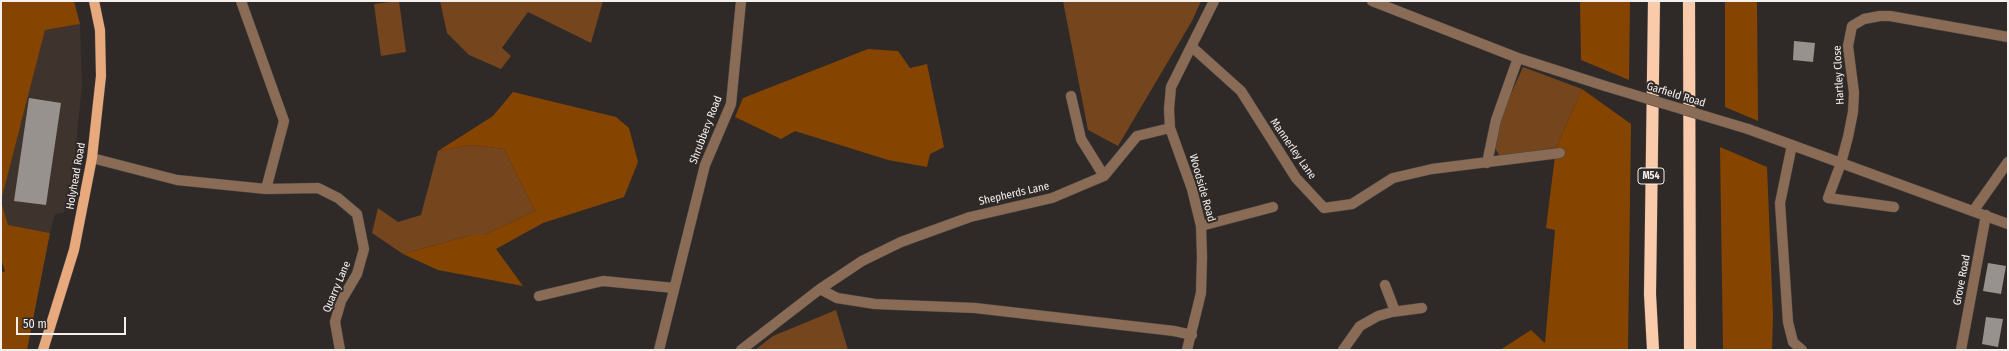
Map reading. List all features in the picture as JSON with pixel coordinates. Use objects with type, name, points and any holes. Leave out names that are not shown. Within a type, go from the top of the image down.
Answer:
[{"type":"highway","name":"M54","points":[[1653,350],[1650,294],[1654,1]]},
{"type":"highway","points":[[1689,1],[1690,350]]},
{"type":"main road","name":"Holyhead Road","points":[[43,350],[74,250],[92,158],[102,76],[100,30],[94,1]]},
{"type":"street","points":[[241,1],[284,122],[266,189]]},
{"type":"street","name":"Shrubbery Road","points":[[659,350],[704,164],[731,104],[741,1]]},
{"type":"street","points":[[1170,128],[1169,109],[1171,88],[1214,1]]},
{"type":"street","name":"Garfield Road","points":[[1372,1],[1518,58],[1748,129],[1974,210],[2008,224]]},
{"type":"street","name":"Hartley Close","points":[[1841,163],[1853,112],[1854,93],[1848,46],[1850,31],[1856,22],[1871,17],[1890,16],[2008,36]]},
{"type":"street","name":"Mannerley Lane","points":[[1192,47],[1241,92],[1296,178],[1324,208],[1352,204],[1393,178],[1432,169],[1560,153]]},
{"type":"street","points":[[1487,163],[1496,120],[1518,58]]},
{"type":"street","points":[[1071,96],[1081,139],[1104,176]]},
{"type":"street","name":"Shepherds Lane","points":[[741,350],[820,289],[862,261],[901,242],[970,217],[1052,198],[1104,176],[1137,136],[1170,128]]},
{"type":"street","name":"Woodside Road","points":[[1170,128],[1192,189],[1201,226],[1202,279],[1192,335],[1192,349]]},
{"type":"street","points":[[1792,145],[1780,203],[1788,322],[1793,342],[1802,350]]},
{"type":"street","name":"Quarry Lane","points":[[92,158],[177,180],[266,189],[318,188],[338,198],[357,214],[364,249],[357,274],[341,301],[335,322],[340,350]]},
{"type":"street","points":[[1974,210],[2008,162]]},
{"type":"street","points":[[1841,163],[1828,198],[1894,207]]},
{"type":"street","points":[[1201,226],[1273,207]]},
{"type":"street","name":"Grove Road","points":[[1961,350],[1986,215]]},
{"type":"street","points":[[539,296],[603,281],[674,288]]},
{"type":"street","points":[[1386,285],[1395,311]]},
{"type":"street","points":[[820,289],[837,298],[875,304],[976,308],[1174,331],[1192,335]]},
{"type":"street","points":[[1342,350],[1360,326],[1378,316],[1395,311],[1422,308]]},
{"type":"shaded area","points":[[1,1],[74,1],[80,24],[45,30],[1,201]]},
{"type":"shaded area","points":[[399,1],[406,52],[381,56],[374,4]]},
{"type":"shaded area","points":[[440,1],[603,1],[591,43],[528,12],[502,48],[511,56],[501,69],[469,55],[447,33]]},
{"type":"shaded area","points":[[1063,1],[1201,1],[1192,21],[1118,146],[1088,130]]},
{"type":"shaded area","points":[[1580,1],[1630,1],[1629,80],[1581,60]]},
{"type":"shaded area","points":[[1725,1],[1757,1],[1758,121],[1725,107]]},
{"type":"shaded area","points":[[80,24],[82,86],[72,182],[64,213],[55,214],[50,233],[8,225],[1,201],[45,30]]},
{"type":"shaded area","points":[[868,49],[898,51],[910,68],[927,64],[944,147],[930,154],[927,167],[888,160],[795,131],[781,139],[735,117],[743,98]]},
{"type":"shaded area","points":[[1523,67],[1582,89],[1556,148],[1510,155],[1499,155],[1495,148],[1502,114]]},
{"type":"shaded area","points":[[1582,89],[1631,124],[1628,350],[1500,350],[1531,330],[1545,343],[1555,230],[1546,228],[1556,148]]},
{"type":"shaded area","points":[[513,92],[616,117],[629,128],[638,162],[624,197],[543,223],[496,249],[523,286],[438,270],[403,254],[471,235],[484,235],[535,211],[504,149],[471,145],[438,151],[493,116]]},
{"type":"shaded area","points":[[471,145],[504,149],[535,211],[484,235],[471,235],[403,254],[372,233],[378,208],[398,222],[421,215],[438,151]]},
{"type":"shaded area","points":[[1720,147],[1767,167],[1773,315],[1772,350],[1723,350]]},
{"type":"shaded area","points":[[1,201],[8,225],[50,233],[27,350],[1,350],[1,273],[5,271],[1,259]]},
{"type":"shaded area","points":[[836,310],[848,350],[755,350],[773,336]]},
{"type":"building","points":[[1794,41],[1815,43],[1813,62],[1793,60]]},
{"type":"building","points":[[29,98],[61,103],[46,205],[14,201]]},
{"type":"building","points":[[1988,263],[2006,266],[2001,294],[1983,291]]},
{"type":"building","points":[[1986,317],[2003,319],[1998,347],[1982,344]]}]
